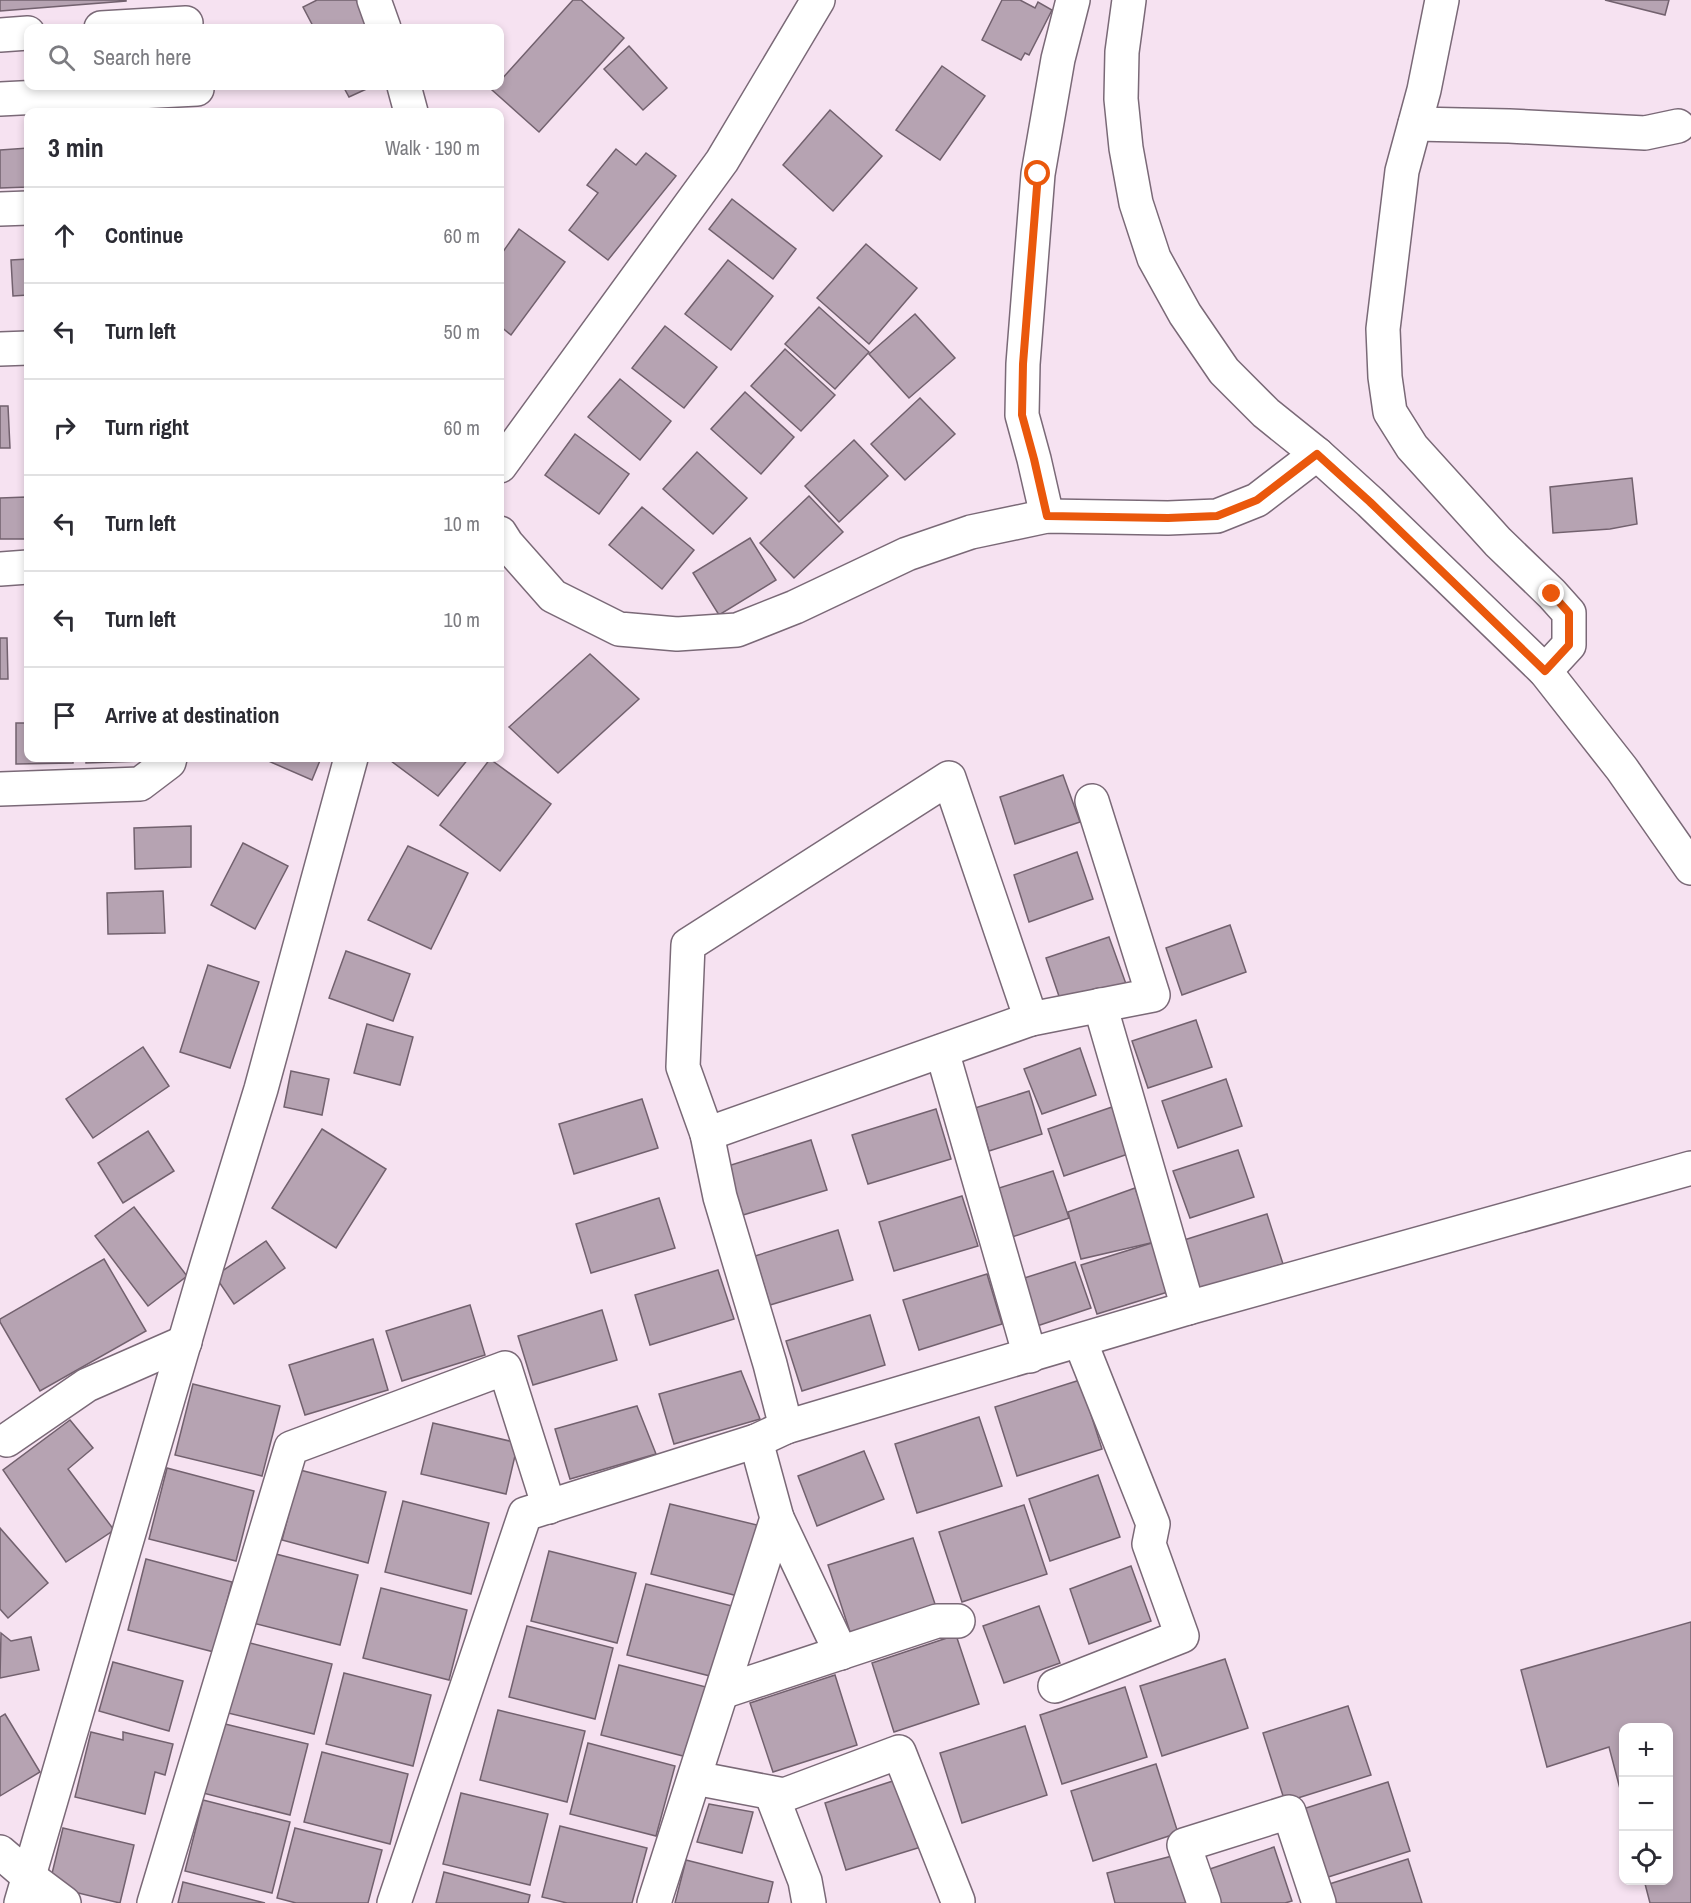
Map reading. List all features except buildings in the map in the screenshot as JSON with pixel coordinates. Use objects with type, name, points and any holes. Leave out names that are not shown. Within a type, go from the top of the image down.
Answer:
[{"type":"street","points":[[374,0],[383,24]]},
{"type":"street","points":[[504,460],[722,160],[818,0]]},
{"type":"street","points":[[1047,516],[1022,415],[1023,364],[1038,174],[1058,59],[1073,0]]},
{"type":"street","points":[[1130,0],[1122,51],[1121,99],[1126,148],[1136,203],[1154,258],[1185,314],[1224,371],[1266,413],[1317,454],[1370,502],[1545,671],[1622,769],[1691,868]]},
{"type":"street","points":[[1442,0],[1424,90],[1402,171],[1383,328],[1385,377],[1390,412],[1412,447],[1498,542],[1569,613],[1569,645],[1545,671]]},
{"type":"street","points":[[132,24],[185,17]]},
{"type":"street","points":[[0,35],[24,33]]},
{"type":"street","points":[[405,90],[410,108]]},
{"type":"street","points":[[0,99],[199,96]]},
{"type":"street","points":[[1415,124],[1509,126],[1645,134],[1678,126]]},
{"type":"street","points":[[0,209],[24,208]]},
{"type":"street","points":[[0,349],[24,348]]},
{"type":"street","points":[[504,539],[553,596],[619,629],[677,634],[737,630],[795,607],[907,554],[971,532],[1047,516],[1168,518],[1217,516],[1257,500],[1317,454]]},
{"type":"street","points":[[0,569],[24,567]]},
{"type":"street","points":[[0,789],[140,784],[169,762]]},
{"type":"street","points":[[25,1890],[261,1089],[350,762]]},
{"type":"street","points":[[786,1426],[720,1197],[707,1134],[683,1067],[688,945],[949,778],[1031,1019]]},
{"type":"street","points":[[707,1134],[1031,1019],[1153,995],[1092,801]]},
{"type":"street","points":[[1100,1005],[1188,1308]]},
{"type":"street","points":[[942,1051],[1030,1356]]},
{"type":"street","points":[[394,1903],[525,1514],[756,1441],[786,1426],[1188,1308],[1691,1168]]},
{"type":"street","points":[[1055,1686],[1182,1636],[1149,1544],[1153,1524],[1080,1341]]},
{"type":"street","points":[[7,1440],[87,1385],[185,1342]]},
{"type":"street","points":[[154,1903],[291,1448],[504,1368],[549,1507]]},
{"type":"street","points":[[756,1441],[777,1518],[841,1653]]},
{"type":"street","points":[[654,1903],[777,1518]]},
{"type":"street","points":[[722,1692],[937,1621],[958,1621]]},
{"type":"street","points":[[695,1778],[783,1795],[899,1752],[958,1901]]},
{"type":"street","points":[[771,1793],[805,1881],[809,1903]]},
{"type":"street","points":[[1204,1903],[1184,1845],[1289,1812],[1319,1903]]},
{"type":"street","points":[[0,1852],[25,1890],[64,1903]]},
{"type":"route","points":[[1038,174],[1023,364],[1022,415],[1047,516],[1168,518],[1217,516],[1257,500],[1317,454],[1545,671],[1569,645],[1569,613],[1552,594]]}]
